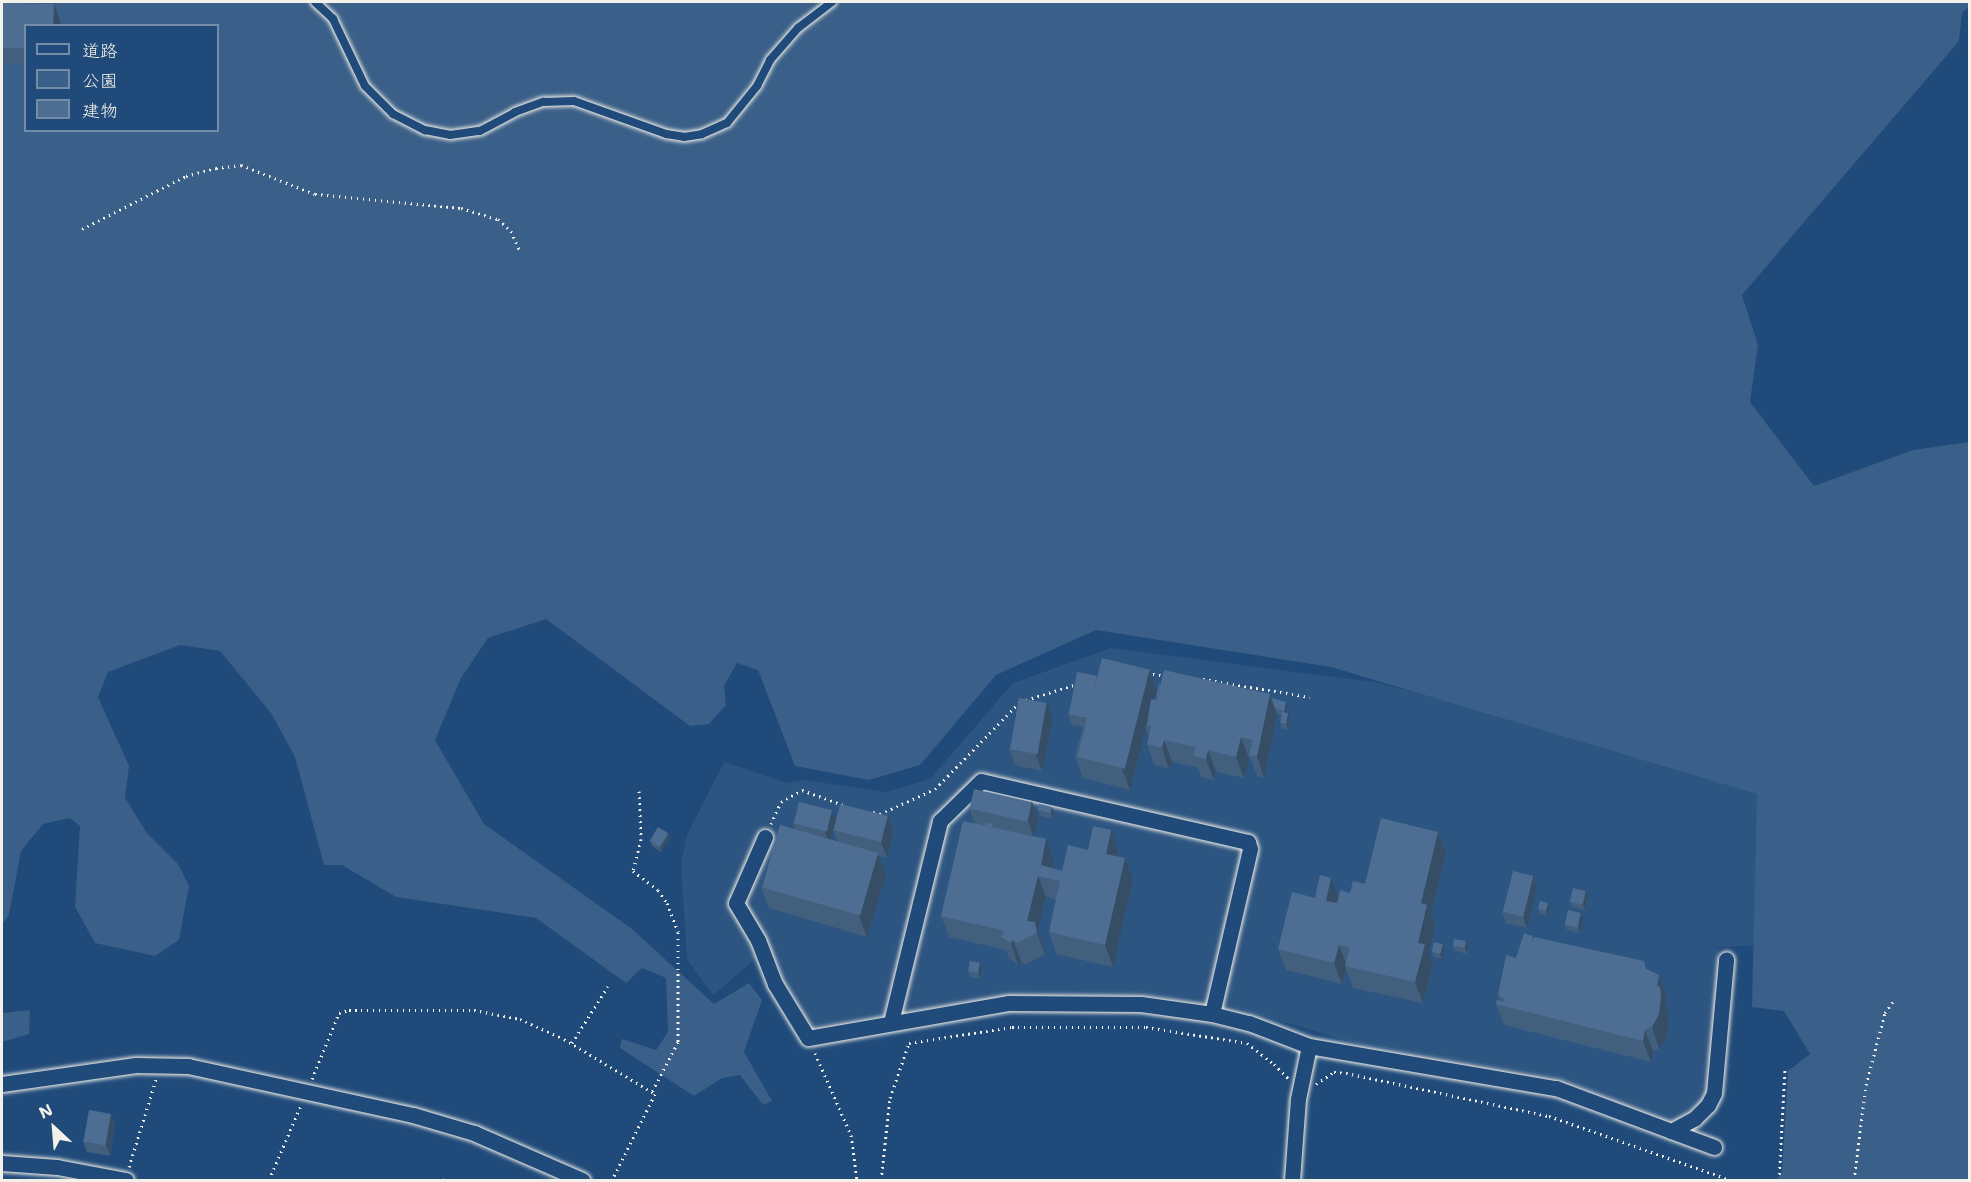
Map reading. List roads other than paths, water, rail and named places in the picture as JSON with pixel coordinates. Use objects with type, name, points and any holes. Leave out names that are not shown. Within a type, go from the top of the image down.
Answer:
[{"type":"street","points":[[891,1022],[940,821],[981,781],[1248,843],[1250,849],[1212,1014]]},
{"type":"street","points":[[765,837],[736,903],[758,940],[775,984],[808,1038],[891,1022],[1021,1003],[1141,1004],[1212,1014],[1249,1023],[1309,1046],[1556,1088],[1714,1147]]},
{"type":"street","points":[[1671,1131],[1695,1118],[1714,1093],[1726,960]]},
{"type":"street","points":[[1292,1180],[1298,1099],[1309,1046]]},
{"type":"street","points":[[2,1084],[161,1064],[188,1066],[306,1094],[414,1115],[474,1133],[582,1180]]},
{"type":"street","points":[[2,1163],[57,1167],[125,1180]]},
{"type":"lane","points":[[315,2],[333,19],[365,86],[393,114],[425,130],[450,135],[480,131],[515,112],[543,102],[574,101],[666,134],[684,137],[702,134],[727,123],[757,86],[770,60],[798,28],[832,2]]}]
